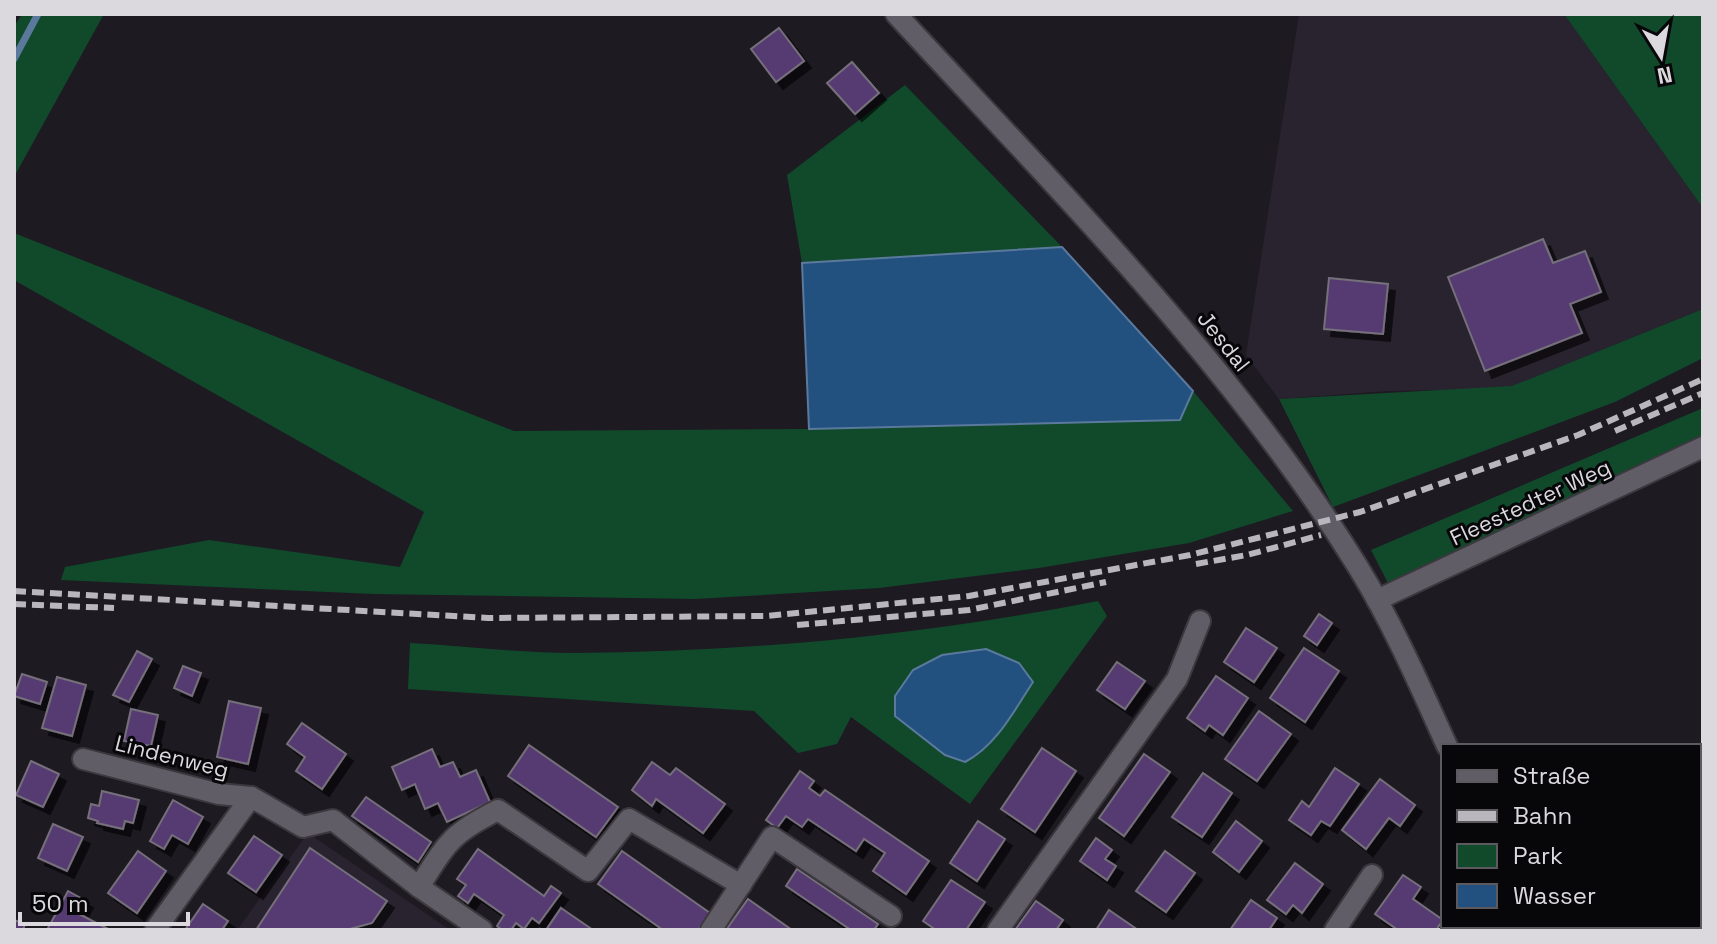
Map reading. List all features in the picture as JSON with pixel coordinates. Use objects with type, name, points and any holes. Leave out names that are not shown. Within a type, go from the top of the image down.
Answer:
[{"type":"street","name":"Jesdal","points":[[896,14],[1178,321],[1317,505],[1377,600],[1446,744]]},
{"type":"street","name":"Fleestedter Weg","points":[[1377,600],[1703,447]]},
{"type":"street","points":[[998,930],[1177,679],[1200,621]]},
{"type":"street","name":"Lindenweg","points":[[83,759],[219,794],[251,797],[303,827],[333,820],[419,887]]},
{"type":"street","name":"Lindenweg","points":[[155,930],[251,797]]},
{"type":"street","points":[[482,930],[419,887],[448,841],[465,827],[498,810],[588,871],[629,819],[741,885]]},
{"type":"street","points":[[711,930],[772,837],[891,916]]},
{"type":"street","points":[[1335,930],[1372,875]]},
{"type":"shaded area","points":[[1299,14],[1564,14],[1703,208],[1703,309],[1505,389],[1387,391],[1279,399],[1246,355]]},
{"type":"shaded area","points":[[308,833],[450,930],[237,930]]},
{"type":"green space","points":[[22,14],[104,14],[14,177],[14,27]]},
{"type":"green space","points":[[1564,14],[1703,14],[1703,208]]},
{"type":"green space","points":[[905,85],[1062,247],[802,263],[787,175]]},
{"type":"green space","points":[[14,233],[514,431],[809,429],[1179,420],[1193,391],[1293,511],[1189,543],[1039,568],[879,588],[695,599],[374,594],[61,580],[65,567],[209,540],[400,567],[424,512],[14,280]]},
{"type":"green space","points":[[1703,309],[1703,358],[1615,402],[1333,507],[1279,399],[1512,386]]},
{"type":"green space","points":[[1703,408],[1703,436],[1389,585],[1371,550]]},
{"type":"green space","points":[[1098,601],[1107,616],[970,804],[851,717],[837,744],[798,753],[754,711],[408,689],[410,643],[553,653],[706,649],[903,632]]},
{"type":"water","points":[[1062,247],[1193,391],[1180,420],[809,429],[802,263]]},
{"type":"water","points":[[986,649],[1019,663],[1033,682],[995,737],[965,762],[945,755],[895,716],[895,696],[913,670],[942,655]]},
{"type":"building","points":[[779,28],[804,61],[776,82],[751,49]]},
{"type":"building","points":[[852,62],[879,93],[855,114],[827,83]]},
{"type":"building","points":[[1543,239],[1553,263],[1585,251],[1601,292],[1570,304],[1582,333],[1485,371],[1448,277]]},
{"type":"building","points":[[1329,278],[1388,284],[1383,334],[1324,329]]},
{"type":"building","points":[[1319,614],[1332,623],[1317,645],[1304,636]]},
{"type":"building","points":[[1246,628],[1277,648],[1254,682],[1224,662]]},
{"type":"building","points":[[1304,648],[1339,671],[1305,722],[1270,698]]},
{"type":"building","points":[[137,651],[152,659],[129,702],[113,695]]},
{"type":"building","points":[[1117,662],[1145,681],[1125,709],[1097,690]]},
{"type":"building","points":[[183,666],[201,673],[192,696],[174,688]]},
{"type":"building","points":[[22,674],[47,682],[40,704],[14,696]]},
{"type":"building","points":[[1216,676],[1248,698],[1223,735],[1209,725],[1205,731],[1187,718]]},
{"type":"building","points":[[57,677],[86,685],[72,736],[42,728]]},
{"type":"building","points":[[229,701],[261,708],[248,764],[217,757]]},
{"type":"building","points":[[131,709],[158,715],[151,746],[124,741]]},
{"type":"building","points":[[1259,711],[1291,734],[1257,781],[1225,759]]},
{"type":"building","points":[[302,723],[346,754],[322,789],[296,771],[305,757],[287,744]]},
{"type":"building","points":[[529,745],[618,807],[596,837],[508,776]]},
{"type":"building","points":[[1042,748],[1076,771],[1035,832],[1001,809]]},
{"type":"building","points":[[432,749],[440,767],[453,762],[460,777],[476,770],[490,802],[447,822],[438,803],[425,809],[415,784],[402,790],[392,767]]},
{"type":"building","points":[[1144,754],[1170,772],[1124,836],[1099,818]]},
{"type":"building","points":[[31,761],[59,774],[43,807],[16,795]]},
{"type":"building","points":[[652,762],[670,775],[676,768],[725,804],[703,833],[656,799],[652,806],[632,790]]},
{"type":"building","points":[[1335,768],[1359,784],[1330,826],[1321,821],[1311,835],[1289,820],[1302,801],[1309,807]]},
{"type":"building","points":[[800,771],[814,781],[809,788],[820,796],[825,790],[929,861],[906,894],[873,871],[885,853],[864,839],[856,851],[808,819],[802,827],[786,816],[777,828],[766,820]]},
{"type":"building","points":[[1203,773],[1232,793],[1202,837],[1172,817]]},
{"type":"building","points":[[1380,779],[1415,805],[1400,826],[1389,818],[1366,849],[1342,830]]},
{"type":"building","points":[[102,791],[139,800],[133,823],[125,821],[123,829],[88,818],[91,804],[99,806]]},
{"type":"building","points":[[366,797],[431,842],[418,862],[352,816]]},
{"type":"building","points":[[173,800],[203,817],[188,844],[172,835],[164,849],[150,841]]},
{"type":"building","points":[[978,821],[1005,839],[977,881],[950,863]]},
{"type":"building","points":[[1236,821],[1262,841],[1239,872],[1213,852]]},
{"type":"building","points":[[53,824],[83,837],[67,871],[38,858]]},
{"type":"building","points":[[254,836],[282,855],[256,892],[228,873]]},
{"type":"building","points":[[1096,838],[1112,850],[1105,859],[1116,866],[1107,880],[1080,861]]},
{"type":"building","points":[[310,848],[387,901],[372,923],[346,930],[256,930]]},
{"type":"building","points":[[478,849],[544,896],[551,886],[561,893],[539,923],[532,918],[524,929],[516,923],[511,930],[502,930],[497,926],[504,915],[474,894],[468,903],[458,896],[466,885],[457,879]]},
{"type":"building","points":[[138,851],[166,871],[137,913],[108,893]]},
{"type":"building","points":[[622,851],[710,913],[698,930],[663,930],[598,884]]},
{"type":"building","points":[[1165,851],[1195,873],[1166,912],[1136,891]]},
{"type":"building","points":[[1295,863],[1323,884],[1302,913],[1293,905],[1286,914],[1267,900]]},
{"type":"building","points":[[797,869],[878,924],[874,930],[851,930],[786,886]]},
{"type":"building","points":[[1403,875],[1421,887],[1413,899],[1441,919],[1441,923],[1436,930],[1398,930],[1375,914]]},
{"type":"building","points":[[951,880],[985,902],[966,930],[936,930],[923,921]]},
{"type":"building","points":[[68,891],[86,901],[79,914],[110,930],[47,930]]},
{"type":"building","points":[[748,899],[792,930],[726,930]]},
{"type":"building","points":[[1251,900],[1277,918],[1269,930],[1230,930]]},
{"type":"building","points":[[1036,901],[1063,920],[1056,930],[1015,930]]},
{"type":"building","points":[[203,904],[228,921],[222,930],[185,930]]},
{"type":"building","points":[[561,908],[593,930],[546,930]]},
{"type":"building","points":[[1109,910],[1138,930],[1096,930]]},
{"type":"building","points":[[14,920],[25,924],[23,930],[14,930]]},
{"type":"waterway","points":[[14,59],[38,14]]},
{"type":"railway","points":[[14,591],[488,618],[767,616],[969,596],[1190,555],[1360,512],[1578,435],[1703,379]]},
{"type":"railway","points":[[1615,431],[1703,393]]},
{"type":"railway","points":[[1196,564],[1247,555],[1321,535]]},
{"type":"railway","points":[[797,625],[969,610],[1106,582]]},
{"type":"railway","points":[[14,604],[114,608]]}]
